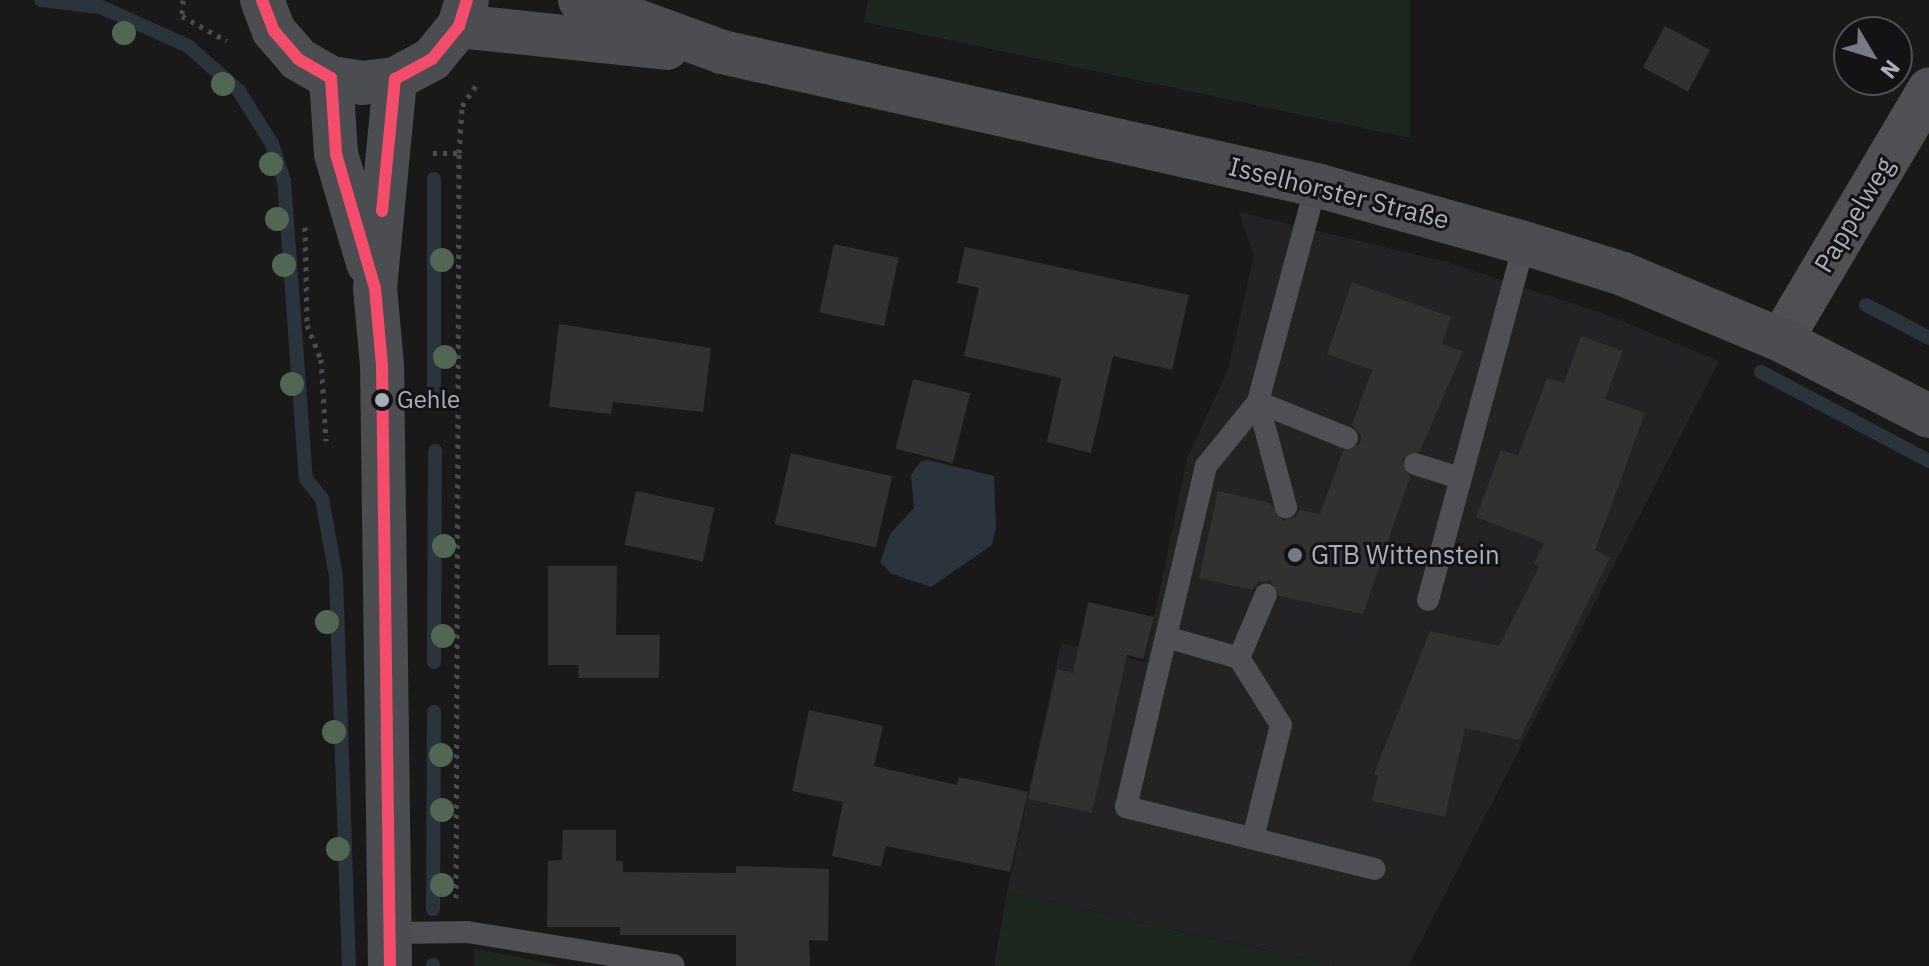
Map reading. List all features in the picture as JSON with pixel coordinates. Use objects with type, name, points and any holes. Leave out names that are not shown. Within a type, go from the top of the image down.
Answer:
[{"type":"street","points":[[262,0],[274,31],[298,59],[331,78],[362,83],[395,79],[432,59],[463,13]]},
{"type":"street","name":"Isselhorster Straße","points":[[580,0],[722,52]]},
{"type":"street","name":"Isselhorster Straße","points":[[463,13],[722,52],[1316,185],[1623,274],[1781,340],[1929,416]]},
{"type":"street","points":[[331,78],[336,154],[375,288]]},
{"type":"street","points":[[390,950],[382,365],[375,288],[395,79]]},
{"type":"street","name":"Pappelweg","points":[[1781,340],[1929,90]]},
{"type":"lane","points":[[1316,185],[1258,402],[1206,466],[1126,807],[1374,869]]},
{"type":"lane","points":[[1428,600],[1524,243]]},
{"type":"lane","points":[[1258,402],[1347,438]]},
{"type":"lane","points":[[1258,402],[1286,507]]},
{"type":"lane","points":[[1415,464],[1460,478]]},
{"type":"lane","points":[[1239,658],[1266,594]]},
{"type":"lane","points":[[1166,637],[1239,658],[1281,725],[1253,838]]},
{"type":"lane","points":[[390,950],[455,932],[673,965]]},
{"type":"path","points":[[182,16],[183,0]]},
{"type":"path","points":[[455,932],[461,692],[459,153],[462,106],[479,81]]},
{"type":"path","points":[[305,217],[307,325],[321,359],[326,441]]},
{"type":"shaded area","points":[[868,0],[1410,0],[1410,138],[864,22]]},
{"type":"shaded area","points":[[1239,212],[1447,262],[1607,315],[1719,361],[1408,966],[1335,966],[1007,892],[1061,643],[1145,662],[1187,459],[1228,369],[1254,256]]},
{"type":"shaded area","points":[[928,460],[994,476],[996,527],[992,545],[931,587],[892,574],[880,562],[890,534],[914,508],[911,475],[920,462]]},
{"type":"shaded area","points":[[1007,892],[1335,966],[994,966]]},
{"type":"shaded area","points":[[474,948],[560,966],[474,966]]},
{"type":"building","points":[[1665,26],[1710,50],[1688,91],[1643,67]]},
{"type":"building","points":[[834,244],[899,258],[884,326],[819,312]]},
{"type":"building","points":[[965,247],[1189,295],[1172,370],[1113,356],[1091,453],[1047,442],[1061,378],[964,356],[979,288],[957,283]]},
{"type":"building","points":[[1352,282],[1451,317],[1442,344],[1463,351],[1420,451],[1402,459],[1410,477],[1363,614],[1279,596],[1271,581],[1258,582],[1252,590],[1199,578],[1218,491],[1270,503],[1283,521],[1295,517],[1300,510],[1320,514],[1343,451],[1360,444],[1361,435],[1352,425],[1372,370],[1327,354]]},
{"type":"building","points":[[559,324],[711,348],[703,412],[613,402],[611,414],[549,407]]},
{"type":"building","points":[[1581,336],[1623,351],[1605,399],[1645,413],[1595,550],[1610,558],[1519,740],[1465,728],[1445,817],[1372,801],[1378,775],[1374,774],[1430,631],[1499,646],[1539,567],[1534,564],[1544,543],[1476,517],[1501,450],[1518,456],[1547,378],[1564,383]]},
{"type":"building","points":[[913,379],[970,393],[953,463],[896,449]]},
{"type":"building","points":[[791,453],[892,476],[876,548],[775,524]]},
{"type":"building","points":[[636,491],[714,508],[703,561],[625,545]]},
{"type":"building","points":[[548,566],[617,566],[616,635],[660,635],[659,678],[579,678],[578,665],[548,665]]},
{"type":"building","points":[[1088,602],[1154,617],[1144,659],[1127,655],[1092,813],[1028,799],[1057,669],[1073,673]]},
{"type":"building","points":[[809,710],[883,726],[874,766],[957,785],[959,777],[1028,792],[1010,872],[886,846],[881,867],[832,856],[843,802],[792,791]]},
{"type":"building","points":[[563,830],[616,830],[616,861],[623,861],[623,872],[736,873],[736,866],[829,869],[828,941],[809,940],[810,966],[736,966],[736,935],[620,935],[620,927],[547,927],[548,861],[562,860]]},
{"type":"waterway","points":[[41,0],[101,7],[188,46],[239,91],[272,144],[284,181],[306,479],[322,499],[336,576],[349,966]]},
{"type":"waterway","points":[[434,179],[434,391]]},
{"type":"waterway","points":[[1866,305],[1929,338]]},
{"type":"waterway","points":[[1761,372],[1929,461]]},
{"type":"waterway","points":[[434,662],[435,451]]},
{"type":"waterway","points":[[433,909],[434,712]]},
{"type":"transit line","points":[[262,0],[274,31],[298,59],[331,78],[336,154],[375,288],[382,365],[390,966]]},
{"type":"transit line","points":[[382,211],[395,79],[432,59],[459,26],[467,0]]},
{"type":"place","name":"Gehle","points":[[382,400]]},
{"type":"place","name":"GTB Wittenstein","points":[[1295,555]]}]
